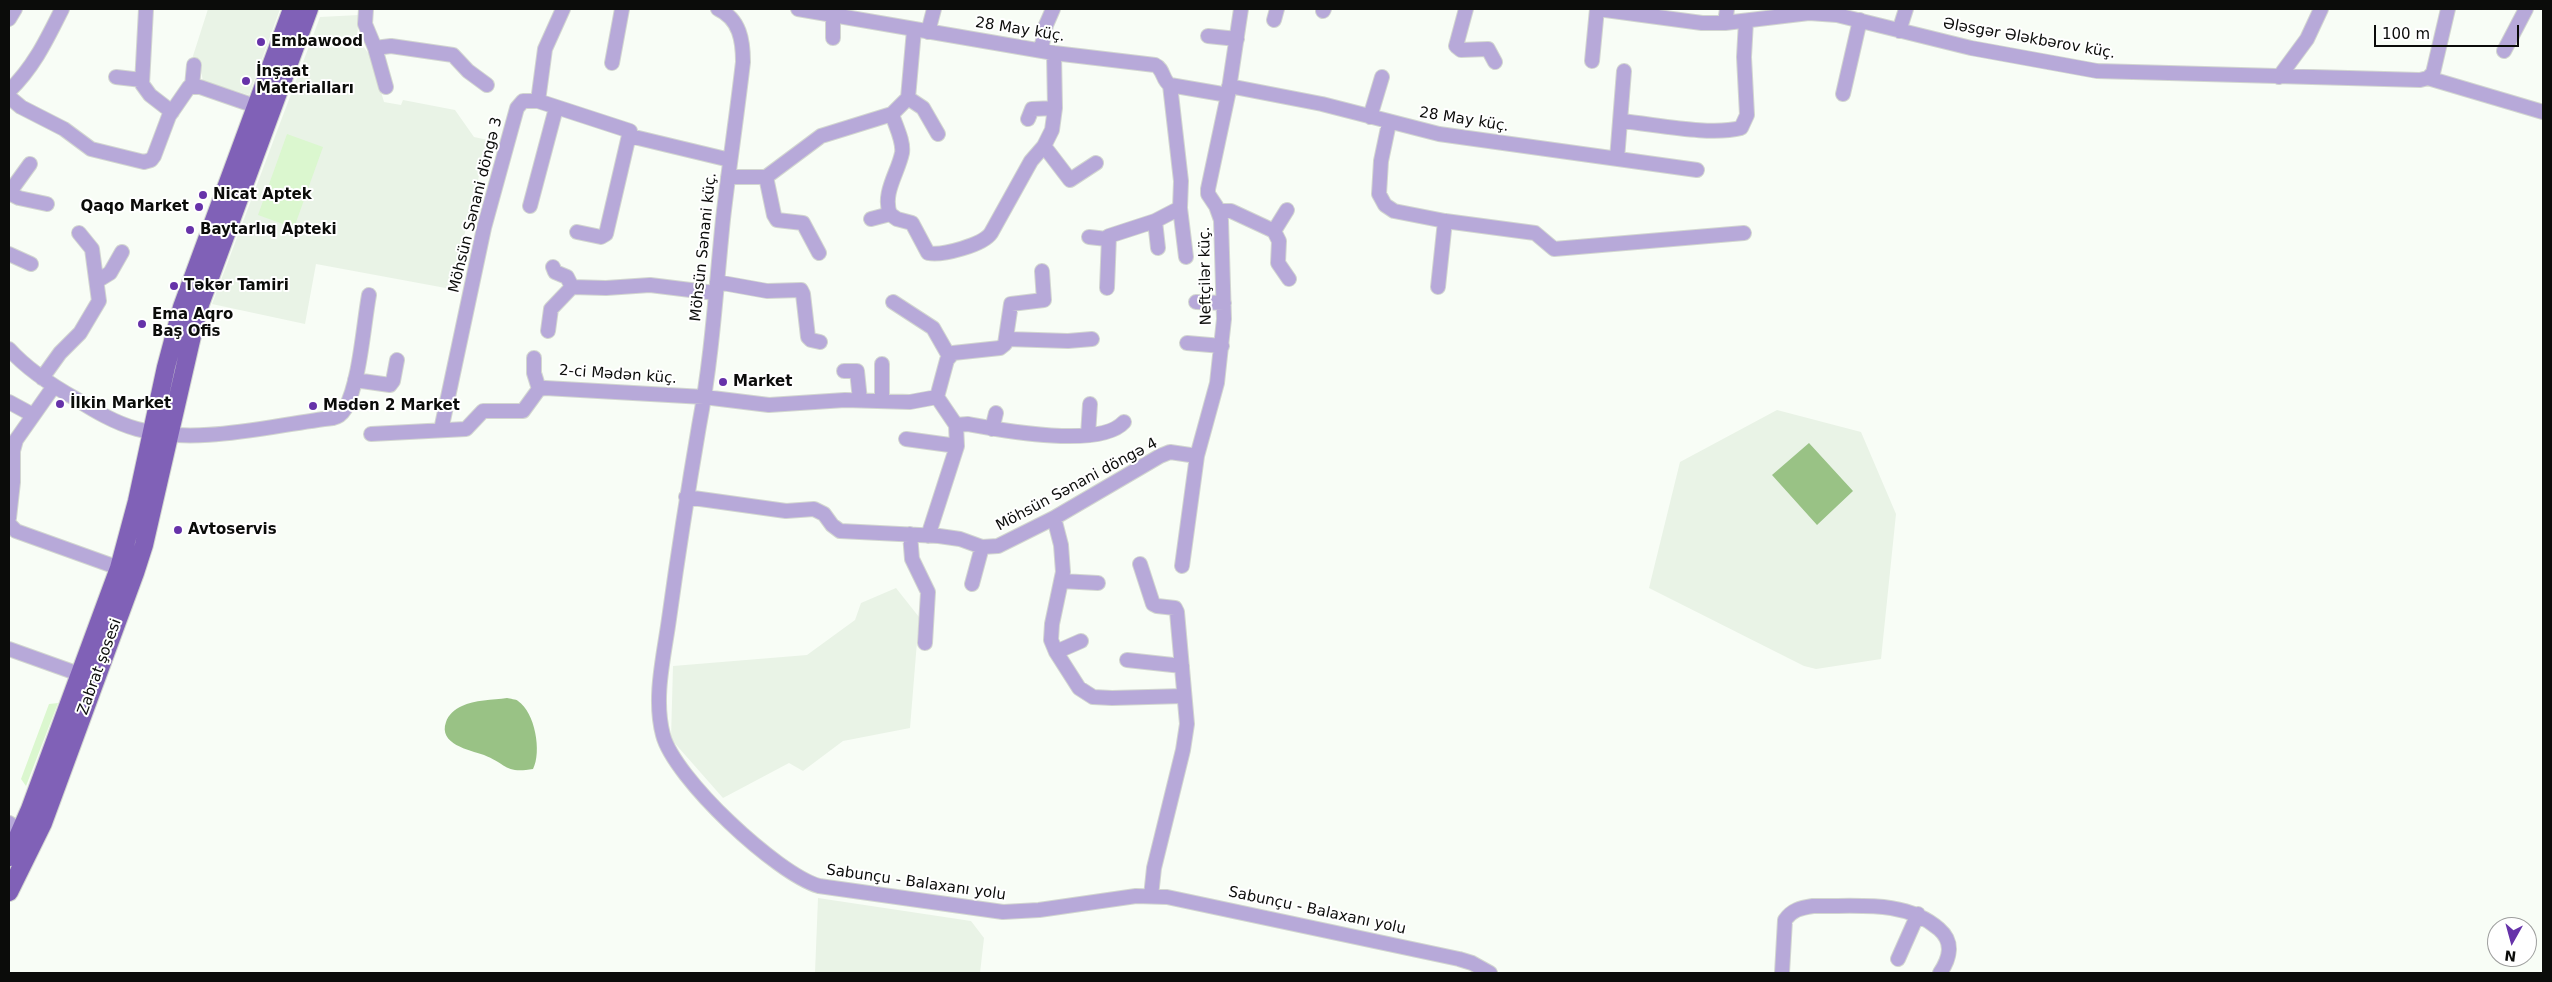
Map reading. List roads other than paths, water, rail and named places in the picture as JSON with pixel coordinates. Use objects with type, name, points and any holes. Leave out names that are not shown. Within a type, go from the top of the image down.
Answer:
[{"type":"main road","points":[[174,369],[182,307],[292,9]]},
{"type":"main road","points":[[174,369],[198,310],[309,9]]},
{"type":"main road","name":"Zabrat şosesi","points":[[9,892],[43,823],[144,545],[160,434],[174,369]]},
{"type":"main road","points":[[9,857],[15,827],[79,674],[119,568],[160,434]]},
{"type":"street","points":[[9,19],[15,9]]},
{"type":"street","points":[[9,91],[24,76],[37,58],[62,9]]},
{"type":"street","points":[[146,9],[142,80],[145,90],[172,112]]},
{"type":"street","points":[[366,9],[365,24],[375,48],[386,87]]},
{"type":"street","points":[[563,9],[545,49],[538,101],[628,129],[630,136],[606,234],[601,237],[577,232]]},
{"type":"street","points":[[612,63],[622,9]]},
{"type":"street","name":"Möhsün Sənani küç.","points":[[686,497],[704,397],[743,49],[738,28],[724,9]]},
{"type":"street","name":"28 May küç.","points":[[798,9],[1047,52],[1155,65],[1161,69],[1165,80],[1170,85],[1305,100],[1389,123],[1439,134],[1697,170]]},
{"type":"street","points":[[928,32],[934,9]]},
{"type":"street","points":[[892,114],[902,147],[891,181],[888,204],[890,214],[897,219],[912,223],[928,253],[938,254],[983,242],[991,233],[1031,162],[1044,146],[1052,130],[1055,108],[1047,52],[1046,25],[1053,9]]},
{"type":"street","name":"Neftçilər küç.","points":[[1182,566],[1196,456],[1217,383],[1222,346],[1224,303],[1222,230],[1218,211],[1208,194],[1208,189],[1228,90],[1241,9]]},
{"type":"street","points":[[1466,9],[1456,46],[1461,50],[1488,49],[1495,62]]},
{"type":"street","points":[[1592,61],[1598,9]]},
{"type":"street","name":"Ələsgər Ələkbərov küç.","points":[[1598,9],[1634,11],[1702,23],[1746,21],[1809,11],[1860,20],[1971,48],[2097,70],[2279,77],[2420,80],[2428,78]]},
{"type":"street","points":[[1725,23],[1728,9]]},
{"type":"street","points":[[1900,31],[1906,9]]},
{"type":"street","points":[[2279,77],[2307,39],[2321,9]]},
{"type":"street","points":[[2448,9],[2435,66],[2428,78],[2543,112]]},
{"type":"street","points":[[2504,51],[2526,9]]},
{"type":"street","points":[[833,15],[833,38]]},
{"type":"street","points":[[1843,94],[1860,20]]},
{"type":"street","points":[[1621,121],[1689,129],[1733,130],[1741,128],[1747,115],[1744,57],[1746,21]]},
{"type":"street","points":[[728,177],[766,177],[821,136],[892,114],[908,98],[914,30]]},
{"type":"street","points":[[1208,36],[1237,39]]},
{"type":"street","points":[[375,48],[391,46],[453,55],[468,71],[487,84]]},
{"type":"street","points":[[192,86],[194,65]]},
{"type":"street","points":[[1617,159],[1624,71]]},
{"type":"street","points":[[116,77],[142,80]]},
{"type":"street","points":[[1370,117],[1382,77]]},
{"type":"street","points":[[1170,85],[1181,181],[1180,208],[1186,257]]},
{"type":"street","points":[[9,97],[21,107],[64,129],[84,145],[144,162],[151,160],[154,156],[166,123],[187,90],[192,86],[255,106]]},
{"type":"street","points":[[908,98],[923,108],[938,134]]},
{"type":"street","name":"Möhsün Sənani döngə 3","points":[[441,430],[484,228],[517,108],[523,101],[538,101]]},
{"type":"street","points":[[530,206],[556,108]]},
{"type":"street","points":[[1028,119],[1032,109],[1055,108]]},
{"type":"street","points":[[1389,123],[1382,152],[1379,194],[1385,205],[1394,211],[1445,221],[1535,233],[1550,246],[1562,249],[1744,233]]},
{"type":"street","points":[[630,136],[730,160]]},
{"type":"street","points":[[1044,146],[1070,180],[1096,163]]},
{"type":"street","points":[[30,164],[9,193],[19,198],[47,204]]},
{"type":"street","points":[[766,177],[777,220],[803,224],[808,228],[819,253]]},
{"type":"street","points":[[1107,288],[1107,240],[1109,236],[1154,221],[1180,208]]},
{"type":"street","points":[[1274,231],[1288,210]]},
{"type":"street","points":[[1218,211],[1231,211],[1274,231],[1279,241],[1278,263],[1288,279]]},
{"type":"street","points":[[871,219],[890,214]]},
{"type":"street","points":[[1154,221],[1158,248]]},
{"type":"street","points":[[1438,288],[1445,221]]},
{"type":"street","points":[[42,378],[60,353],[80,333],[97,307],[99,296],[92,249],[79,233]]},
{"type":"street","points":[[1089,237],[1107,240]]},
{"type":"street","points":[[97,281],[110,273],[122,252]]},
{"type":"street","points":[[9,254],[32,264]]},
{"type":"street","points":[[553,267],[555,272],[567,276],[572,288]]},
{"type":"street","points":[[949,356],[962,351],[1000,348],[1007,339],[1011,304],[1044,300],[1042,271]]},
{"type":"street","points":[[548,331],[551,310],[572,288],[650,286],[716,287],[767,291],[801,290],[808,337],[811,340],[820,342]]},
{"type":"street","points":[[9,349],[42,378],[111,419],[160,434],[207,434],[333,418],[339,416],[345,409],[354,380],[369,295]]},
{"type":"street","points":[[893,302],[934,328],[949,356],[937,397]]},
{"type":"street","points":[[1196,302],[1224,303]]},
{"type":"street","points":[[1007,339],[1068,341],[1092,339]]},
{"type":"street","points":[[1187,343],[1222,346]]},
{"type":"street","points":[[534,358],[534,372],[539,389]]},
{"type":"street","points":[[354,380],[390,385],[397,360]]},
{"type":"street","points":[[882,364],[882,401]]},
{"type":"street","points":[[844,371],[857,371],[860,400]]},
{"type":"street","points":[[9,518],[13,482],[10,464],[16,440],[54,386]]},
{"type":"street","name":"2-ci Mədən küç.","points":[[371,434],[466,429],[482,411],[523,411],[539,389],[553,387],[704,397]]},
{"type":"street","points":[[704,397],[769,405],[860,400],[910,402],[937,397]]},
{"type":"street","points":[[928,536],[957,446],[956,425],[937,397]]},
{"type":"street","points":[[9,402],[33,415]]},
{"type":"street","points":[[1088,434],[1090,404]]},
{"type":"street","points":[[992,429],[996,413]]},
{"type":"street","points":[[956,425],[961,424],[1051,436],[1088,434],[1116,429],[1124,422]]},
{"type":"street","points":[[906,439],[957,446]]},
{"type":"street","name":"Möhsün Sənani döngə 4","points":[[686,497],[786,511],[814,509],[824,514],[832,525],[840,531],[910,534],[960,539],[982,546],[998,546],[1054,518],[1160,456],[1170,452],[1196,456]]},
{"type":"street","name":"Sabunçu - Balaxanı yolu","points":[[686,497],[660,690],[663,737],[671,756],[685,776],[769,857],[793,875],[819,886],[984,911],[1018,912],[1113,899],[1151,896],[1182,899],[1472,963],[1490,973]]},
{"type":"street","points":[[1054,518],[1061,545],[1061,580],[1052,624],[1051,640],[1056,652],[1079,688],[1093,697],[1184,696]]},
{"type":"street","points":[[9,524],[16,531],[119,568]]},
{"type":"street","points":[[910,534],[912,559],[928,592],[925,644]]},
{"type":"street","points":[[972,584],[982,546]]},
{"type":"street","points":[[1140,564],[1153,604],[1174,608],[1177,612],[1184,696],[1185,737],[1154,868],[1151,896]]},
{"type":"street","points":[[1061,580],[1098,583]]},
{"type":"street","points":[[1056,652],[1082,641]]},
{"type":"street","points":[[9,649],[79,674]]},
{"type":"street","points":[[1127,660],[1182,666]]},
{"type":"street","points":[[1782,973],[1785,920],[1790,914],[1800,908],[1892,908],[1918,914],[1943,932],[1949,941],[1949,954],[1940,973]]},
{"type":"street","points":[[1898,959],[1918,914]]},
{"type":"place","name":"Embawood","points":[[261,42]]},
{"type":"place","name":"İnşaat Materialları","points":[[246,81]]},
{"type":"place","name":"Nicat Aptek","points":[[203,195]]},
{"type":"place","name":"Qaqo Market","points":[[199,207]]},
{"type":"place","name":"Baytarlıq Apteki","points":[[190,230]]},
{"type":"place","name":"Təkər Tamiri","points":[[174,286]]},
{"type":"place","name":"Ema Aqro Baş Ofis","points":[[142,324]]},
{"type":"place","name":"Market","points":[[723,382]]},
{"type":"place","name":"İlkin Market","points":[[60,404]]},
{"type":"place","name":"Mədən 2 Market","points":[[313,406]]},
{"type":"place","name":"Avtoservis","points":[[178,530]]}]
